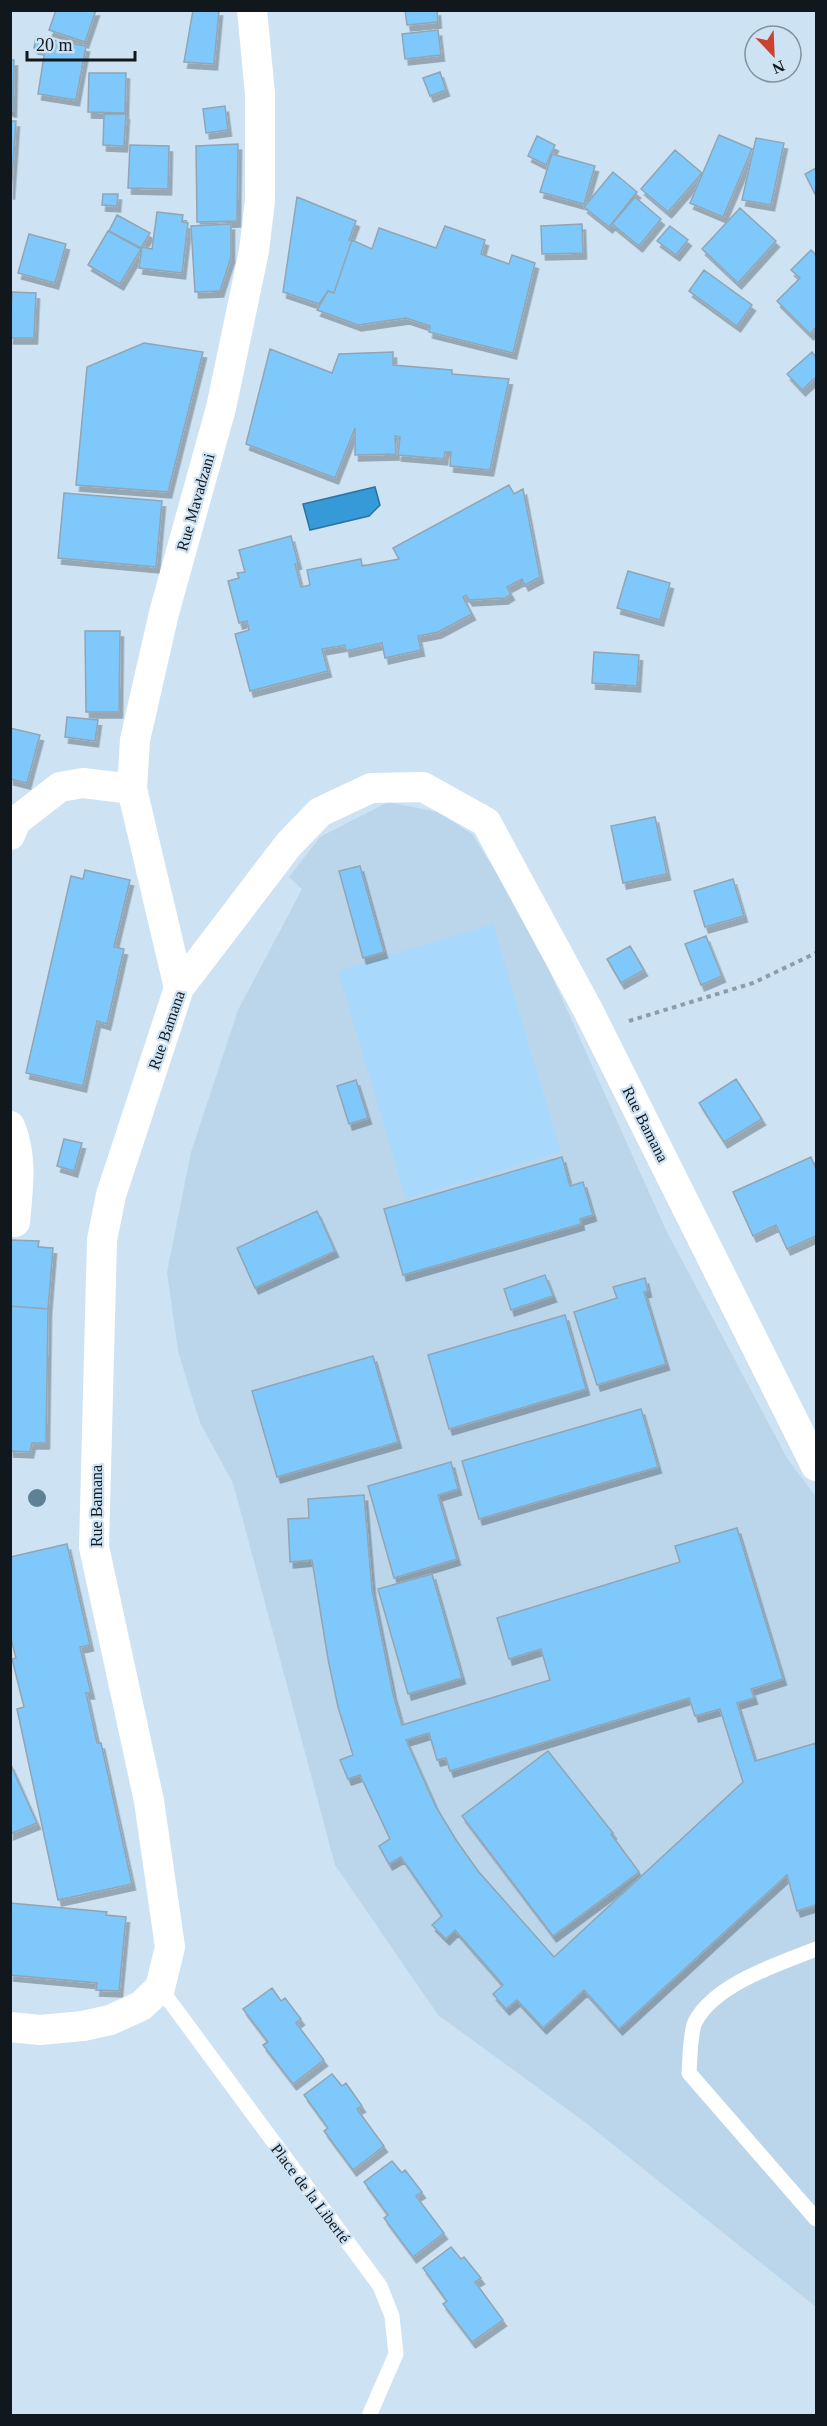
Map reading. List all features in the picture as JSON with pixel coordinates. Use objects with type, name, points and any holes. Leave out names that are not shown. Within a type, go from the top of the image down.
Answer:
[{"type":"street","name":"Rue Mavadzani","points":[[179,988],[132,789],[137,728],[164,613],[221,408],[254,251],[260,201],[260,106],[252,10]]},
{"type":"street","points":[[10,835],[16,821],[60,787],[83,783],[132,789]]},
{"type":"street","name":"Rue Bamana","points":[[160,1988],[170,1947],[149,1801],[94,1547],[102,1240],[111,1195],[179,988],[289,844],[320,812],[371,788],[423,787],[486,822],[598,1031],[816,1466]]},
{"type":"street","points":[[10,1126],[18,1144],[19,1183],[15,1222]]},
{"type":"street","points":[[10,2027],[40,2030],[83,2026],[110,2020],[141,2006],[160,1988]]},
{"type":"lane","points":[[816,1949],[763,1970],[716,1997],[695,2023],[689,2073],[816,2219]]},
{"type":"lane","name":"Place de la Liberté","points":[[160,1988],[380,2286],[392,2316],[396,2354],[369,2415]]},
{"type":"path","points":[[598,1031],[753,983],[816,952]]},
{"type":"shaded area","points":[[388,802],[438,812],[472,834],[528,923],[666,1230],[787,1458],[816,1497],[816,2307],[586,2123],[438,2015],[335,1865],[233,1483],[200,1423],[178,1351],[167,1272],[191,1152],[238,1010],[302,889],[289,877],[320,837]]},
{"type":"shaded area","points":[[493,924],[561,1152],[406,1199],[338,971]]},
{"type":"water","points":[[375,487],[380,505],[369,516],[310,530],[303,504]]},
{"type":"building","points":[[56,10],[96,10],[85,42],[49,30]]},
{"type":"building","points":[[193,10],[219,10],[214,64],[184,62]]},
{"type":"building","points":[[405,10],[437,10],[438,22],[407,25]]},
{"type":"building","points":[[438,30],[441,55],[405,59],[402,34]]},
{"type":"building","points":[[36,37],[86,46],[76,100],[38,94],[45,50],[34,48]]},
{"type":"building","points":[[10,60],[14,60],[13,111],[10,111]]},
{"type":"building","points":[[440,72],[446,90],[430,96],[423,78]]},
{"type":"building","points":[[89,73],[126,73],[125,113],[88,112]]},
{"type":"building","points":[[225,106],[228,130],[206,133],[203,109]]},
{"type":"building","points":[[104,114],[126,114],[124,146],[103,145]]},
{"type":"building","points":[[10,121],[16,121],[11,193],[10,193]]},
{"type":"building","points":[[719,135],[752,149],[723,217],[690,203]]},
{"type":"building","points":[[537,136],[555,145],[546,165],[528,156]]},
{"type":"building","points":[[756,138],[784,143],[771,205],[742,200]]},
{"type":"building","points":[[238,144],[237,221],[197,222],[196,146]]},
{"type":"building","points":[[130,145],[169,146],[168,189],[128,188]]},
{"type":"building","points":[[675,150],[702,173],[668,212],[641,189]]},
{"type":"building","points":[[552,154],[595,166],[584,204],[540,192]]},
{"type":"building","points":[[816,168],[816,196],[805,174]]},
{"type":"building","points":[[613,172],[637,192],[609,227],[584,207]]},
{"type":"building","points":[[103,194],[118,194],[117,206],[102,205]]},
{"type":"building","points":[[297,197],[356,221],[334,293],[328,291],[319,304],[283,292]]},
{"type":"building","points":[[635,197],[661,219],[639,246],[612,224]]},
{"type":"building","points":[[740,208],[776,241],[738,283],[702,249]]},
{"type":"building","points":[[157,212],[183,215],[182,222],[188,223],[182,273],[139,268],[142,247],[152,249]]},
{"type":"building","points":[[117,215],[150,233],[141,248],[109,231]]},
{"type":"building","points":[[231,224],[231,257],[220,291],[195,292],[191,226]]},
{"type":"building","points":[[582,224],[583,253],[542,254],[541,226]]},
{"type":"building","points":[[445,226],[485,240],[481,254],[509,264],[512,255],[535,263],[513,353],[429,332],[430,326],[406,318],[358,325],[317,310],[328,291],[334,293],[352,240],[372,249],[379,228],[436,248]]},
{"type":"building","points":[[670,226],[688,240],[676,255],[657,241]]},
{"type":"building","points":[[108,231],[141,249],[120,284],[88,265]]},
{"type":"building","points":[[29,234],[66,244],[55,283],[18,273]]},
{"type":"building","points":[[811,250],[816,255],[816,327],[810,334],[777,301],[800,278],[791,270]]},
{"type":"building","points":[[704,270],[752,305],[737,326],[689,291]]},
{"type":"building","points":[[12,292],[36,293],[34,338],[10,338]]},
{"type":"building","points":[[144,343],[203,352],[168,492],[76,485],[87,367]]},
{"type":"building","points":[[270,349],[332,373],[339,354],[393,352],[393,365],[452,370],[452,374],[509,379],[490,470],[450,466],[451,452],[445,452],[444,459],[398,455],[400,437],[395,436],[396,454],[355,455],[355,428],[335,478],[246,444]]},
{"type":"building","points":[[812,352],[816,357],[816,377],[802,390],[787,374]]},
{"type":"building","points":[[509,485],[514,494],[523,489],[540,577],[525,585],[522,579],[507,587],[511,594],[505,598],[469,600],[466,595],[463,597],[472,614],[438,632],[418,636],[421,650],[385,658],[382,643],[346,651],[345,645],[322,649],[328,671],[250,691],[235,634],[249,630],[247,621],[239,623],[228,581],[239,578],[237,573],[245,572],[239,550],[291,536],[301,587],[306,586],[310,585],[307,570],[361,559],[362,566],[399,559],[393,548]]},
{"type":"building","points":[[64,493],[162,501],[156,567],[58,558]]},
{"type":"building","points":[[628,571],[670,583],[660,620],[617,608]]},
{"type":"building","points":[[85,631],[120,631],[119,712],[86,712]]},
{"type":"building","points":[[594,652],[639,655],[637,686],[592,683]]},
{"type":"building","points":[[67,717],[98,720],[95,741],[65,737]]},
{"type":"building","points":[[10,728],[40,735],[27,783],[10,779]]},
{"type":"building","points":[[655,817],[667,874],[623,883],[611,826]]},
{"type":"building","points":[[360,866],[384,952],[363,958],[339,871]]},
{"type":"building","points":[[85,870],[130,880],[114,947],[124,949],[107,1024],[97,1021],[83,1086],[26,1073],[71,876],[83,879]]},
{"type":"building","points":[[733,879],[744,916],[705,927],[694,891]]},
{"type":"building","points":[[706,936],[722,976],[701,985],[685,944]]},
{"type":"building","points":[[630,946],[644,970],[621,983],[607,959]]},
{"type":"building","points":[[736,1079],[762,1119],[724,1142],[699,1103]]},
{"type":"building","points":[[356,1080],[368,1118],[349,1124],[337,1086]]},
{"type":"building","points":[[64,1139],[82,1143],[74,1171],[57,1166]]},
{"type":"building","points":[[562,1157],[570,1186],[583,1182],[593,1215],[580,1219],[581,1224],[403,1275],[384,1209]]},
{"type":"building","points":[[811,1157],[816,1169],[816,1236],[787,1249],[776,1225],[753,1236],[733,1192]]},
{"type":"building","points":[[317,1211],[335,1251],[255,1288],[237,1248]]},
{"type":"building","points":[[10,1240],[39,1241],[38,1247],[53,1248],[48,1309],[10,1306]]},
{"type":"building","points":[[545,1275],[553,1296],[511,1310],[504,1289]]},
{"type":"building","points":[[645,1278],[648,1291],[644,1292],[666,1364],[597,1385],[574,1312],[617,1298],[613,1287]]},
{"type":"building","points":[[10,1306],[48,1309],[46,1443],[32,1443],[30,1452],[10,1451]]},
{"type":"building","points":[[565,1315],[586,1389],[449,1429],[428,1355]]},
{"type":"building","points":[[373,1356],[398,1442],[277,1477],[252,1391]]},
{"type":"building","points":[[641,1409],[658,1467],[479,1519],[462,1461]]},
{"type":"building","points":[[451,1462],[458,1489],[438,1495],[457,1559],[394,1578],[368,1486]]},
{"type":"building","points":[[364,1495],[372,1590],[393,1694],[402,1725],[550,1680],[541,1649],[509,1659],[497,1618],[680,1562],[675,1546],[737,1528],[783,1679],[751,1689],[754,1698],[737,1703],[755,1761],[816,1743],[816,1905],[797,1911],[787,1875],[619,2029],[584,1990],[543,2028],[517,2000],[506,2009],[493,1994],[503,1985],[455,1930],[446,1939],[432,1925],[442,1916],[401,1857],[389,1864],[379,1846],[390,1839],[360,1775],[348,1779],[340,1760],[353,1755],[338,1707],[312,1560],[290,1562],[288,1519],[309,1518],[308,1499]],"holes":[[[689,1698],[695,1716],[720,1709],[743,1782],[554,1957],[478,1871],[456,1840],[436,1807],[406,1740],[429,1733],[437,1760],[446,1758],[450,1771]]]},
{"type":"building","points":[[67,1544],[90,1645],[80,1647],[91,1693],[86,1693],[97,1743],[101,1743],[132,1884],[58,1900],[17,1709],[24,1707],[12,1659],[16,1658],[10,1635],[10,1557]]},
{"type":"building","points":[[432,1574],[462,1678],[408,1694],[378,1589]]},
{"type":"building","points":[[548,1751],[613,1833],[611,1834],[639,1872],[553,1936],[462,1816]]},
{"type":"building","points":[[10,1763],[37,1823],[10,1834]]},
{"type":"building","points":[[10,1903],[107,1912],[106,1915],[126,1917],[119,1991],[96,1990],[97,1983],[10,1975]]},
{"type":"building","points":[[272,1988],[281,2001],[285,1998],[301,2019],[296,2023],[324,2060],[293,2084],[263,2045],[268,2042],[243,2009]]},
{"type":"building","points":[[332,2074],[342,2086],[346,2083],[362,2106],[357,2109],[384,2146],[353,2170],[324,2131],[328,2128],[304,2095]]},
{"type":"building","points":[[392,2161],[402,2173],[405,2170],[422,2192],[416,2196],[444,2233],[413,2257],[384,2218],[388,2215],[364,2182]]},
{"type":"building","points":[[451,2247],[461,2259],[464,2257],[481,2278],[475,2282],[503,2320],[472,2342],[443,2304],[447,2301],[423,2268]]}]
